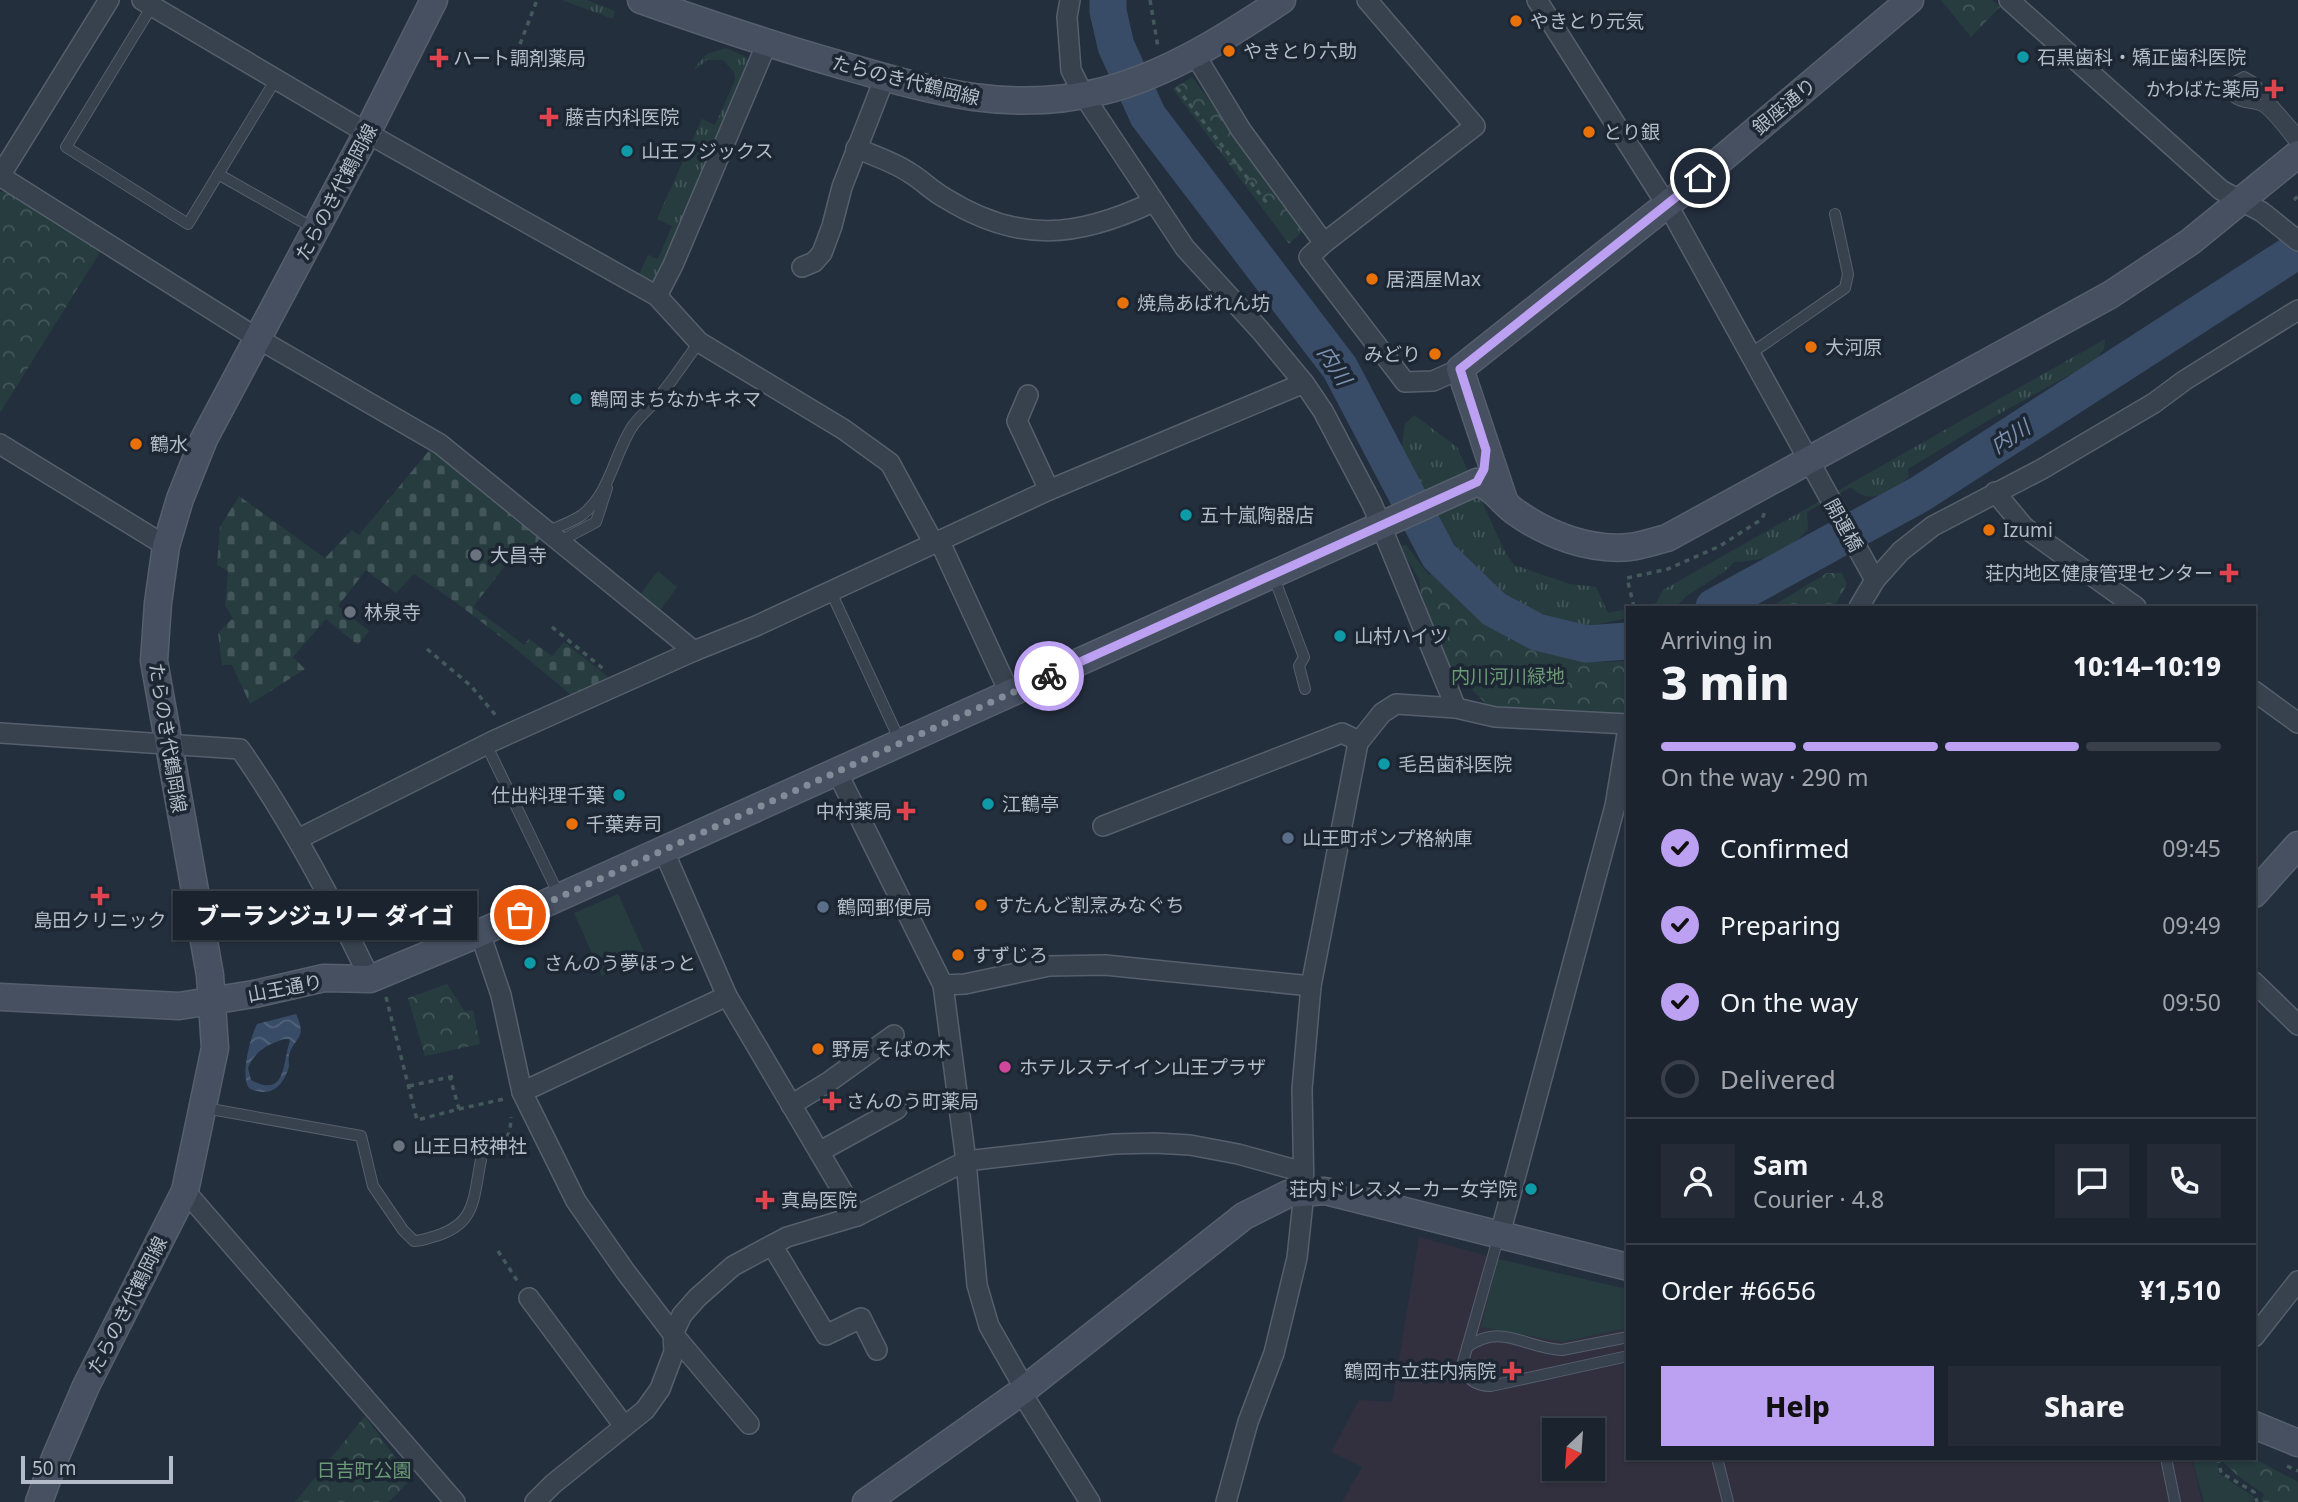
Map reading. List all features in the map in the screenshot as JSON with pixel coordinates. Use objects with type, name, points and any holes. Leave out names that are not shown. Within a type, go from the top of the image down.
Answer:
[{"type":"street","points":[[108,0],[0,176],[257,338],[440,444],[694,651]]},
{"type":"street","name":"たらのき代鶴岡線","points":[[39,1502],[86,1386],[185,1191],[215,1048],[213,1001],[154,661],[166,545],[192,465],[434,0]]},
{"type":"street","points":[[1070,0],[1067,17],[1071,70],[1093,94],[1153,202],[1185,248],[1304,383],[1340,439],[1387,522],[1455,708]]},
{"type":"street","name":"たらのき代鶴岡線","points":[[652,2],[767,43],[885,77],[991,100],[1044,102],[1093,94],[1177,62],[1282,0]]},
{"type":"street","points":[[1367,0],[1475,127],[1309,257],[1405,382],[1433,381],[1460,369],[1505,502]]},
{"type":"street","name":"開運橋","points":[[1537,0],[1667,205],[1875,580]]},
{"type":"street","name":"銀座通り","points":[[1460,369],[1667,205],[1910,0]]},
{"type":"street","points":[[2009,0],[2221,190],[2252,206],[2298,241]]},
{"type":"street","points":[[147,3],[367,133],[657,296],[699,342],[843,429],[890,463],[936,541],[1010,694]]},
{"type":"street","points":[[657,296],[673,265],[767,43]]},
{"type":"street","points":[[1177,62],[1241,130],[1324,243]]},
{"type":"street","points":[[803,267],[814,262],[822,253],[856,148],[885,77]]},
{"type":"street","points":[[856,148],[908,172],[945,198],[973,212],[1001,224],[1028,231],[1081,229],[1102,224],[1153,202]]},
{"type":"street","points":[[1486,450],[1484,469],[1477,482],[1494,491],[1513,510],[1573,541],[1593,546],[1630,547],[1667,538],[2110,295],[2190,242],[2252,206],[2298,154]]},
{"type":"street","points":[[1859,606],[1875,580],[1901,551],[1933,526],[2042,469],[2154,403],[2185,380],[2298,310]]},
{"type":"street","points":[[298,839],[486,744],[756,626],[1049,490],[1304,383]]},
{"type":"street","points":[[1028,395],[1017,421],[1049,490]]},
{"type":"street","points":[[0,444],[166,545]]},
{"type":"street","name":"山王通り","points":[[0,997],[179,1006],[324,978],[378,989],[480,933],[559,896],[1477,482]]},
{"type":"street","points":[[1995,492],[2024,527],[2135,606]]},
{"type":"street","points":[[2256,692],[2298,723]]},
{"type":"street","points":[[1223,1499],[1274,1353],[1297,1258],[1303,1182],[1301,1089],[1311,986],[1353,757],[1359,741],[1382,713],[1396,704],[1455,708],[1495,717],[1626,726]]},
{"type":"street","points":[[0,733],[240,749],[271,793],[298,839],[378,989]]},
{"type":"street","points":[[1103,826],[1342,733],[1359,741]]},
{"type":"street","points":[[1500,1234],[1615,806],[1626,738]]},
{"type":"street","points":[[837,772],[943,985],[966,1161],[977,1285],[989,1326],[1023,1390],[1090,1502]]},
{"type":"street","points":[[2256,892],[2298,845]]},
{"type":"street","points":[[663,849],[727,996],[857,1216]]},
{"type":"street","points":[[480,933],[501,995],[515,1098],[576,1201],[625,1270],[673,1334],[749,1424]]},
{"type":"street","points":[[943,985],[965,984],[1049,966],[1105,965],[1311,986]]},
{"type":"street","points":[[2256,984],[2298,1024]]},
{"type":"street","points":[[515,1098],[727,996]]},
{"type":"street","points":[[790,1105],[831,1081],[894,1035]]},
{"type":"street","points":[[819,1152],[897,1109]]},
{"type":"street","points":[[535,1502],[553,1484],[645,1410],[660,1389],[674,1352],[673,1334],[682,1315],[733,1266],[786,1237],[857,1216],[966,1161],[1114,1144],[1190,1145],[1238,1154],[1325,1191],[1626,1266]]},
{"type":"street","points":[[866,1502],[1023,1390],[1244,1216],[1288,1195],[1303,1182]]},
{"type":"street","points":[[185,1191],[455,1502]]},
{"type":"street","points":[[772,1245],[826,1335],[861,1318],[877,1350]]},
{"type":"street","points":[[2256,1334],[2298,1281]]},
{"type":"street","points":[[529,1298],[624,1426]]},
{"type":"street","points":[[2256,1426],[2298,1443]]},
{"type":"lane","points":[[147,3],[66,147],[188,224],[276,79]]},
{"type":"lane","points":[[2298,134],[2253,82],[2244,77],[2235,82],[2234,97],[2241,103],[2265,108],[2298,146]]},
{"type":"lane","points":[[218,174],[316,229]]},
{"type":"lane","points":[[1749,354],[1845,288],[1848,274],[1835,214]]},
{"type":"lane","points":[[554,536],[596,522],[623,442],[642,412],[653,404],[699,342]]},
{"type":"lane","points":[[554,536],[588,509],[607,484]]},
{"type":"lane","points":[[1273,574],[1304,657],[1299,666],[1305,689]]},
{"type":"lane","points":[[831,592],[901,743]]},
{"type":"lane","points":[[486,744],[559,896]]},
{"type":"lane","points":[[202,1107],[360,1136],[373,1186],[403,1230],[414,1241],[454,1230],[462,1224],[468,1215],[481,1160]]},
{"type":"lane","points":[[1500,1234],[1466,1347],[1464,1369],[1474,1384],[1491,1386],[1626,1356]]},
{"type":"lane","points":[[1466,1347],[1489,1334],[1562,1350],[1626,1337]]},
{"type":"lane","points":[[1718,1460],[1728,1502]]},
{"type":"lane","points":[[2166,1460],[2175,1502]]},
{"type":"path","points":[[520,44],[537,0]]},
{"type":"path","points":[[1150,0],[1177,62],[1270,205]]},
{"type":"path","points":[[2294,200],[2298,196]]},
{"type":"path","points":[[1634,606],[1627,578],[1668,569],[1720,546],[1762,519],[1767,507]]},
{"type":"path","points":[[1665,560],[1668,569]]},
{"type":"path","points":[[552,627],[610,674]]},
{"type":"path","points":[[427,649],[471,686],[500,721]]},
{"type":"path","points":[[378,989],[417,1120],[515,1098]]},
{"type":"path","points":[[409,1086],[453,1076],[459,1110]]},
{"type":"path","points":[[481,1160],[501,1147],[511,1128],[511,1111]]},
{"type":"path","points":[[498,1251],[529,1298]]},
{"type":"path","points":[[2218,1460],[2221,1473],[2254,1492],[2257,1502]]},
{"type":"shaded area","name":"鶴岡市立荘内病院","points":[[1419,1237],[1498,1259],[1482,1327],[1563,1342],[1626,1328],[1626,1460],[2192,1460],[2202,1502],[1342,1502],[1362,1467],[1331,1452],[1359,1400],[1392,1402]]},
{"type":"green space","points":[[562,0],[587,0],[615,11],[613,19]]},
{"type":"green space","points":[[1941,0],[1992,0],[2000,7],[1971,37]]},
{"type":"green space","points":[[726,48],[746,57],[752,68],[660,280],[653,284],[638,277],[648,255],[658,259],[672,226],[657,219],[702,119],[715,125],[735,80],[734,72],[723,60],[707,60],[694,68],[707,54]]},
{"type":"green space","points":[[1192,77],[1304,230],[1289,244],[1173,89]]},
{"type":"green space","points":[[9,191],[102,249],[0,413],[0,192]]},
{"type":"green space","points":[[2105,339],[2104,349],[2096,360],[1908,469],[1909,477],[1888,492],[1866,496],[1851,487],[1807,512],[1808,529],[1784,550],[1755,560],[1734,562],[1676,605],[1641,606],[1656,603],[1663,590]]},
{"type":"green space","points":[[1414,415],[1457,447],[1505,552],[1514,565],[1570,584],[1596,587],[1608,613],[1626,609],[1626,618],[1586,627],[1565,623],[1515,602],[1490,585],[1443,529],[1401,452],[1405,424]]},
{"type":"green space","points":[[432,447],[542,536],[522,560],[514,554],[473,607],[524,645],[529,639],[552,656],[564,642],[607,676],[610,682],[576,699],[477,618],[414,574],[396,593],[366,570],[338,606],[369,631],[358,645],[326,619],[293,657],[305,669],[250,704],[232,665],[222,665],[218,633],[233,618],[225,606],[228,571],[217,565],[220,527],[239,496],[325,558],[352,530],[359,535]]},
{"type":"green space","name":"内川河川緑地","points":[[1406,545],[1429,575],[1433,573],[1471,611],[1506,635],[1564,657],[1606,662],[1626,661],[1626,719],[1489,707],[1449,666],[1422,601],[1419,579],[1400,547]]},
{"type":"green space","points":[[658,571],[677,587],[658,614],[637,598]]},
{"type":"green space","points":[[1827,573],[1842,573],[1847,584],[1835,606],[1773,606]]},
{"type":"green space","points":[[618,894],[646,956],[602,976],[574,913]]},
{"type":"green space","points":[[447,984],[465,1012],[473,1010],[480,1044],[425,1056],[408,998]]},
{"type":"green space","points":[[1498,1259],[1626,1289],[1626,1328],[1563,1342],[1481,1327]]},
{"type":"green space","name":"日吉町公園","points":[[365,1416],[411,1479],[389,1502],[295,1502]]},
{"type":"green space","points":[[2193,1460],[2218,1460],[2218,1473],[2253,1496],[2254,1502],[2204,1502]]},
{"type":"green space","points":[[2256,1460],[2298,1482],[2298,1502],[2261,1502],[2264,1494],[2223,1462]]},
{"type":"water","points":[[296,1014],[301,1028],[289,1055],[289,1066],[284,1079],[275,1089],[263,1092],[249,1088],[245,1075],[249,1047],[257,1024]],"holes":[[[289,1039],[284,1068],[277,1082],[263,1085],[251,1080],[248,1068],[258,1053],[272,1043]]]},
{"type":"waterway","name":"内川","points":[[1108,0],[1116,46],[1148,116],[1340,368],[1439,556],[1494,609],[1537,632],[1586,644],[1626,641]]},
{"type":"waterway","name":"内川","points":[[1716,606],[1920,494],[2298,250]]},
{"type":"way so far","points":[[520,915],[1049,676]]},
{"type":"place","name":"やきとり元気","points":[[1516,21]]},
{"type":"place","name":"やきとり六助","points":[[1229,51]]},
{"type":"place","name":"石黒歯科・矯正歯科医院","points":[[2023,57]]},
{"type":"place","name":"ハート調剤薬局","points":[[439,58]]},
{"type":"place","name":"かわばた薬局","points":[[2274,89]]},
{"type":"place","name":"藤吉内科医院","points":[[549,117]]},
{"type":"place","name":"とり銀","points":[[1589,132]]},
{"type":"place","name":"山王フジックス","points":[[627,151]]},
{"type":"place","name":"居酒屋Max","points":[[1372,279]]},
{"type":"place","name":"焼鳥あばれん坊","points":[[1123,303]]},
{"type":"place","name":"大河原","points":[[1811,347]]},
{"type":"place","name":"みどり","points":[[1435,354]]},
{"type":"place","name":"鶴岡まちなかキネマ","points":[[576,399]]},
{"type":"place","name":"鶴水","points":[[136,444]]},
{"type":"place","name":"五十嵐陶器店","points":[[1186,515]]},
{"type":"place","name":"Izumi","points":[[1989,530]]},
{"type":"place","name":"大昌寺","points":[[476,555]]},
{"type":"place","name":"荘内地区健康管理センター","points":[[2229,573]]},
{"type":"place","name":"林泉寺","points":[[350,612]]},
{"type":"place","name":"山村ハイツ","points":[[1340,636]]},
{"type":"place","name":"毛呂歯科医院","points":[[1384,764]]},
{"type":"place","name":"仕出料理千葉","points":[[619,795]]},
{"type":"place","name":"江鶴亭","points":[[988,804]]},
{"type":"place","name":"中村薬局","points":[[906,811]]},
{"type":"place","name":"千葉寿司","points":[[572,824]]},
{"type":"place","name":"山王町ポンプ格納庫","points":[[1288,838]]},
{"type":"place","name":"島田クリニック","points":[[100,896]]},
{"type":"place","name":"すたんど割烹みなぐち","points":[[981,905]]},
{"type":"place","name":"鶴岡郵便局","points":[[823,907]]},
{"type":"place","name":"ブーランジュリー ダイゴ","points":[[520,915]]},
{"type":"place","name":"すずじろ","points":[[958,955]]},
{"type":"place","name":"さんのう夢ほっと","points":[[530,963]]},
{"type":"place","name":"野房 そばの木","points":[[818,1049]]},
{"type":"place","name":"ホテルステイイン山王プラザ","points":[[1005,1067]]},
{"type":"place","name":"さんのう町薬局","points":[[832,1101]]},
{"type":"place","name":"山王日枝神社","points":[[399,1146]]},
{"type":"place","name":"荘内ドレスメーカー女学院","points":[[1531,1189]]},
{"type":"place","name":"真島医院","points":[[765,1200]]},
{"type":"place","name":"鶴岡市立荘内病院","points":[[1512,1371]]},
{"type":"route","points":[[1049,676],[1477,482],[1484,469],[1486,450],[1460,369],[1700,178]]}]
